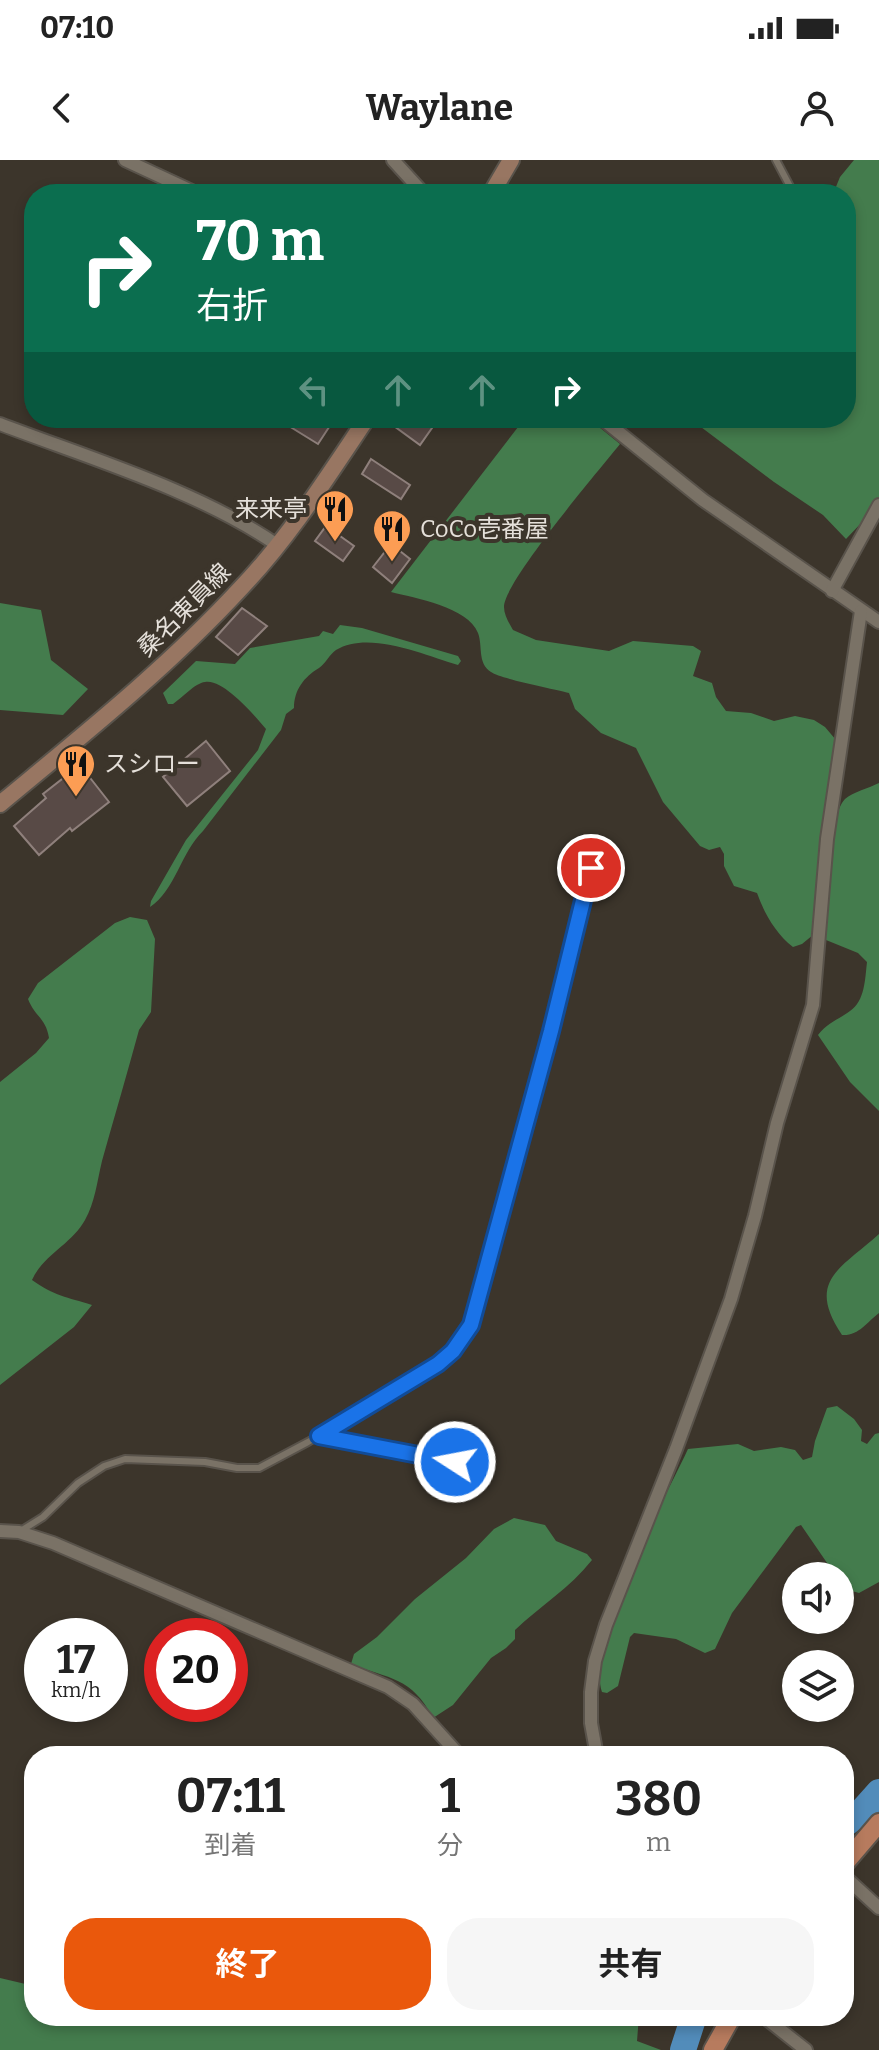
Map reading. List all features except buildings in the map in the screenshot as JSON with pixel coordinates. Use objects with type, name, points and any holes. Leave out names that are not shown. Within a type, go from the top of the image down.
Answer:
[{"type":"main road","points":[[497,184],[511,160]]},
{"type":"main road","name":"桑名東員線","points":[[0,804],[147,682],[242,588],[277,545],[360,428]]},
{"type":"main road","points":[[854,1852],[879,1823]]},
{"type":"main road","points":[[713,2050],[726,2026]]},
{"type":"street","points":[[125,160],[177,184]]},
{"type":"street","points":[[393,160],[415,184]]},
{"type":"street","points":[[0,424],[179,493],[277,545]]},
{"type":"street","points":[[613,428],[703,500],[879,622]]},
{"type":"street","points":[[832,591],[879,505]]},
{"type":"street","points":[[595,1746],[591,1723],[595,1661],[731,1299],[777,1123],[813,1005],[827,839],[861,611]]},
{"type":"street","points":[[0,1531],[19,1532],[53,1543],[388,1687],[413,1704],[451,1746]]},
{"type":"street","points":[[854,1885],[879,1908]]},
{"type":"street","points":[[776,2026],[806,2050]]},
{"type":"lane","points":[[776,160],[789,184]]},
{"type":"lane","points":[[19,1532],[43,1517],[78,1483],[104,1466],[125,1459],[259,1468],[319,1436],[438,1364],[453,1351],[471,1325],[551,1031],[591,868]]},
{"type":"lane","points":[[319,1436],[482,1467]]},
{"type":"green space","points":[[854,160],[879,160],[879,498],[866,518],[846,539],[823,515],[702,428],[856,428],[856,184],[837,184]]},
{"type":"green space","points":[[517,428],[600,428],[620,444],[519,575],[508,594],[504,607],[506,616],[513,630],[536,640],[609,651],[633,641],[693,646],[701,651],[693,676],[712,683],[716,697],[726,711],[751,713],[774,721],[795,716],[814,720],[825,727],[836,740],[820,838],[813,935],[793,947],[781,936],[757,893],[734,886],[724,866],[724,854],[720,847],[709,850],[700,846],[663,802],[636,748],[601,733],[575,709],[569,693],[491,672],[482,659],[478,633],[464,616],[440,605],[391,592]]},
{"type":"green space","points":[[0,603],[41,610],[51,660],[88,689],[63,715],[0,710]]},
{"type":"green space","points":[[340,625],[362,628],[458,656],[461,661],[458,665],[380,643],[349,644],[336,650],[301,685],[294,708],[286,714],[281,730],[195,840],[166,891],[150,907],[186,840],[258,750],[266,729],[238,699],[212,682],[197,685],[173,704],[168,704],[163,693],[196,661],[235,664],[250,648],[319,636],[323,631],[333,634]]},
{"type":"green space","points":[[879,783],[879,1111],[850,1082],[818,1035],[855,1007],[863,989],[867,962],[858,953],[826,940],[829,866],[835,825],[845,799]]},
{"type":"green space","points":[[130,917],[147,920],[155,939],[151,1012],[139,1030],[88,1213],[73,1236],[43,1263],[32,1280],[54,1293],[92,1305],[74,1327],[0,1385],[0,1082],[36,1053],[49,1038],[28,999],[38,983],[115,923]]},
{"type":"green space","points":[[879,1234],[879,1313],[858,1331],[842,1335],[831,1316],[828,1288],[841,1266]]},
{"type":"green space","points":[[837,1406],[854,1419],[862,1430],[861,1441],[867,1444],[879,1433],[879,1582],[859,1593],[854,1592],[854,1562],[826,1562],[801,1525],[796,1527],[732,1613],[715,1649],[705,1653],[676,1639],[634,1633],[630,1637],[618,1686],[607,1693],[602,1692],[600,1670],[605,1640],[616,1607],[646,1535],[688,1449],[738,1444],[754,1451],[781,1447],[795,1450],[803,1460],[812,1457],[827,1408]]},
{"type":"green space","points":[[514,1518],[545,1525],[556,1541],[587,1554],[592,1560],[515,1630],[515,1639],[491,1658],[453,1705],[433,1718],[417,1694],[408,1687],[351,1664],[354,1654],[377,1637],[415,1599],[466,1558],[494,1529]]},
{"type":"green space","points":[[0,1978],[24,1984],[24,2026],[638,2026],[637,2041],[661,2050],[0,2050]]},
{"type":"waterway","points":[[854,1817],[879,1792]]},
{"type":"waterway","points":[[683,2050],[691,2026]]},
{"type":"place","name":"来来亭","points":[[335,543]]},
{"type":"place","name":"CoCo壱番屋","points":[[392,563]]},
{"type":"place","name":"スシロー","points":[[76,798]]},
{"type":"route","points":[[455,1462],[319,1436],[438,1364],[453,1351],[471,1325],[551,1031],[591,868]]}]
